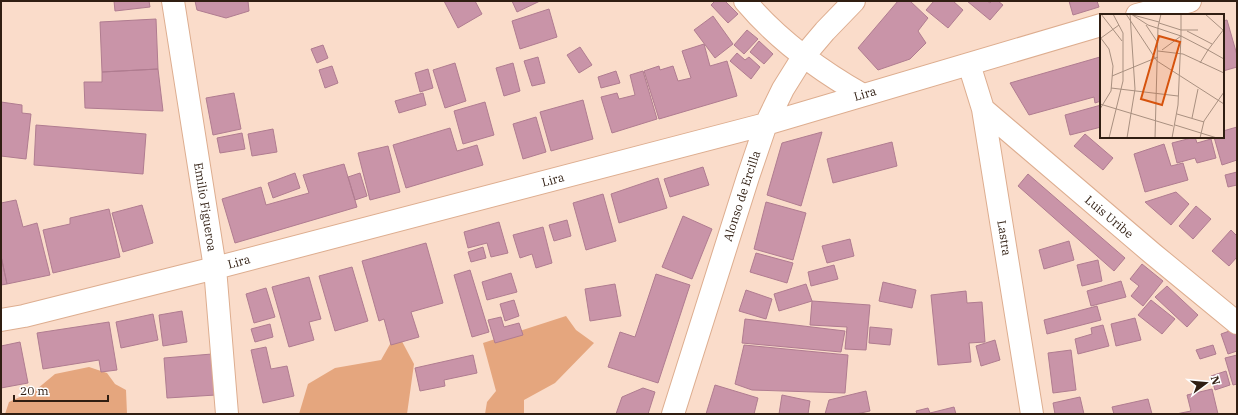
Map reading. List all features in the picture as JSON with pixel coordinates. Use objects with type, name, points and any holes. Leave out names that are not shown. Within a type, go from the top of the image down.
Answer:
[{"type":"street","name":"Emilio Figueroa","points":[[172,1],[215,268],[227,414]]},
{"type":"street","points":[[745,1],[776,34],[803,57],[832,78],[863,95]]},
{"type":"street","name":"Alonso de Ercilla","points":[[672,414],[766,124],[783,89],[803,57],[825,31],[854,1]]},
{"type":"street","points":[[1123,14],[1134,1]]},
{"type":"street","points":[[1141,14],[1190,1]]},
{"type":"street","name":"Lira","points":[[1,320],[24,316],[215,268],[766,124],[1100,25]]},
{"type":"street","name":"Lastra","points":[[969,64],[983,109],[1032,414]]},
{"type":"street","name":"Luis Uribe","points":[[983,109],[1153,254],[1237,323]]},
{"type":"shaded area","points":[[566,316],[576,330],[594,343],[555,383],[524,400],[524,414],[485,414],[487,402],[496,391],[483,343]]},
{"type":"shaded area","points":[[397,332],[414,364],[407,414],[299,414],[308,384],[335,368],[381,360]]},
{"type":"shaded area","points":[[89,367],[107,373],[115,384],[126,390],[127,414],[5,414],[9,402],[37,389],[55,374]]},
{"type":"building","points":[[114,1],[149,1],[150,7],[115,11]]},
{"type":"building","points":[[195,1],[248,1],[249,11],[226,18],[197,10]]},
{"type":"building","points":[[444,1],[475,1],[482,14],[458,28]]},
{"type":"building","points":[[512,1],[540,1],[517,12]]},
{"type":"building","points":[[715,1],[725,1],[738,14],[728,23],[711,5]]},
{"type":"building","points":[[898,1],[910,1],[928,18],[918,31],[926,43],[910,59],[878,70],[858,48]]},
{"type":"building","points":[[934,1],[953,1],[963,10],[948,28],[926,10]]},
{"type":"building","points":[[967,1],[987,1],[990,3],[992,1],[998,1],[1003,5],[990,20]]},
{"type":"building","points":[[1069,1],[1097,1],[1099,7],[1073,15]]},
{"type":"building","points":[[549,9],[557,37],[520,49],[512,21]]},
{"type":"building","points":[[713,16],[733,44],[715,58],[694,30]]},
{"type":"building","points":[[156,19],[158,69],[102,72],[100,22]]},
{"type":"building","points":[[1227,20],[1237,55],[1237,67],[1224,71],[1224,21]]},
{"type":"building","points":[[747,30],[758,39],[744,54],[734,45]]},
{"type":"building","points":[[759,41],[773,54],[764,64],[750,52]]},
{"type":"building","points":[[704,44],[710,66],[727,61],[737,96],[659,119],[644,71],[659,66],[660,70],[673,66],[678,81],[691,78],[682,51]]},
{"type":"building","points":[[323,45],[328,58],[317,63],[311,49]]},
{"type":"building","points":[[580,47],[592,65],[579,73],[567,55]]},
{"type":"building","points":[[737,53],[745,60],[749,57],[760,67],[751,79],[730,61]]},
{"type":"building","points":[[538,57],[545,83],[532,86],[524,61]]},
{"type":"building","points":[[1100,57],[1100,101],[1095,103],[1094,97],[1029,115],[1010,83]]},
{"type":"building","points":[[455,63],[466,101],[445,108],[433,70]]},
{"type":"building","points":[[513,63],[520,91],[504,96],[496,68]]},
{"type":"building","points":[[332,66],[338,83],[325,88],[319,70]]},
{"type":"building","points":[[158,69],[163,111],[85,108],[84,82],[102,82],[102,72]]},
{"type":"building","points":[[428,69],[433,88],[420,92],[415,73]]},
{"type":"building","points":[[616,71],[620,83],[601,88],[598,77]]},
{"type":"building","points":[[643,71],[657,119],[612,133],[601,97],[617,93],[619,99],[635,95],[630,75]]},
{"type":"building","points":[[234,93],[241,129],[213,135],[206,98]]},
{"type":"building","points":[[423,93],[426,105],[399,113],[395,101]]},
{"type":"building","points":[[583,100],[593,139],[551,151],[540,112]]},
{"type":"building","points":[[1,102],[22,105],[22,113],[31,114],[26,159],[1,156]]},
{"type":"building","points":[[485,102],[494,135],[463,144],[454,111]]},
{"type":"building","points":[[1100,105],[1100,127],[1070,135],[1065,115]]},
{"type":"building","points":[[536,117],[546,152],[523,159],[513,124]]},
{"type":"building","points":[[36,125],[146,134],[143,174],[34,165]]},
{"type":"building","points":[[1237,127],[1237,160],[1222,165],[1214,138],[1224,138],[1224,131]]},
{"type":"building","points":[[450,128],[457,151],[477,145],[483,165],[406,188],[393,145]]},
{"type":"building","points":[[273,129],[277,152],[252,156],[248,134]]},
{"type":"building","points":[[822,132],[801,206],[767,195],[782,143]]},
{"type":"building","points":[[242,133],[245,149],[220,153],[217,138]]},
{"type":"building","points":[[1085,134],[1113,158],[1103,170],[1074,146]]},
{"type":"building","points":[[1191,138],[1195,138],[1197,143],[1211,139],[1216,158],[1197,163],[1195,158],[1177,163],[1172,143]]},
{"type":"building","points":[[892,142],[897,166],[833,183],[827,159]]},
{"type":"building","points":[[1164,144],[1171,166],[1183,163],[1188,180],[1145,192],[1134,154]]},
{"type":"building","points":[[388,146],[400,192],[370,200],[358,153]]},
{"type":"building","points":[[344,164],[357,207],[235,243],[222,199],[261,187],[266,205],[309,193],[303,175]]},
{"type":"building","points":[[703,167],[709,185],[670,197],[664,179]]},
{"type":"building","points":[[1237,172],[1237,185],[1228,187],[1225,175]]},
{"type":"building","points":[[295,173],[300,188],[273,198],[268,183]]},
{"type":"building","points":[[360,173],[367,196],[355,200],[348,177]]},
{"type":"building","points":[[1028,174],[1125,258],[1114,271],[1018,186]]},
{"type":"building","points":[[658,178],[667,208],[619,223],[611,194]]},
{"type":"building","points":[[1176,192],[1189,204],[1171,225],[1145,202]]},
{"type":"building","points":[[603,194],[616,241],[586,250],[573,203]]},
{"type":"building","points":[[16,200],[23,227],[37,223],[50,275],[7,284],[1,256],[1,203]]},
{"type":"building","points":[[766,202],[806,213],[793,260],[754,249]]},
{"type":"building","points":[[142,205],[153,243],[123,252],[112,213]]},
{"type":"building","points":[[1196,206],[1211,219],[1193,239],[1179,226]]},
{"type":"building","points":[[109,209],[120,257],[53,273],[43,230],[70,224],[70,218]]},
{"type":"building","points":[[683,216],[712,229],[692,279],[662,267]]},
{"type":"building","points":[[567,220],[571,236],[554,241],[549,225]]},
{"type":"building","points":[[499,222],[508,253],[491,257],[487,243],[468,248],[464,232]]},
{"type":"building","points":[[543,227],[552,263],[536,268],[532,254],[520,258],[513,235]]},
{"type":"building","points":[[1231,230],[1237,236],[1237,257],[1229,266],[1212,251]]},
{"type":"building","points":[[850,239],[854,256],[827,263],[822,246]]},
{"type":"building","points":[[1069,241],[1074,260],[1044,269],[1039,250]]},
{"type":"building","points":[[426,243],[443,303],[411,312],[419,337],[391,345],[384,319],[379,321],[362,261]]},
{"type":"building","points":[[483,247],[486,258],[471,262],[468,252]]},
{"type":"building","points":[[756,253],[793,263],[787,283],[750,272]]},
{"type":"building","points":[[1,256],[7,284],[1,285]]},
{"type":"building","points":[[1098,260],[1102,281],[1082,286],[1077,265]]},
{"type":"building","points":[[1142,264],[1163,281],[1143,306],[1131,296],[1139,286],[1130,279]]},
{"type":"building","points":[[834,265],[838,279],[811,286],[808,272]]},
{"type":"building","points":[[352,267],[368,321],[335,331],[319,276]]},
{"type":"building","points":[[470,270],[489,332],[472,337],[454,275]]},
{"type":"building","points":[[511,273],[517,292],[487,300],[482,282]]},
{"type":"building","points":[[656,274],[690,285],[658,383],[608,367],[620,332],[635,337]]},
{"type":"building","points":[[309,277],[321,319],[309,322],[314,340],[289,347],[272,287]]},
{"type":"building","points":[[1121,281],[1126,297],[1091,306],[1087,291]]},
{"type":"building","points":[[883,282],[916,290],[912,308],[879,301]]},
{"type":"building","points":[[615,284],[621,316],[590,321],[585,289]]},
{"type":"building","points":[[806,284],[812,301],[779,311],[774,294]]},
{"type":"building","points":[[1167,286],[1198,315],[1187,327],[1155,297]]},
{"type":"building","points":[[266,288],[275,317],[254,323],[246,294]]},
{"type":"building","points":[[746,290],[772,299],[766,319],[739,311]]},
{"type":"building","points":[[966,291],[967,303],[982,302],[985,342],[969,343],[971,362],[938,365],[931,295]]},
{"type":"building","points":[[514,300],[519,316],[505,321],[500,304]]},
{"type":"building","points":[[1151,300],[1175,319],[1162,334],[1138,315]]},
{"type":"building","points":[[812,301],[870,305],[866,350],[845,349],[847,327],[810,325]]},
{"type":"building","points":[[1097,306],[1101,320],[1047,334],[1044,320]]},
{"type":"building","points":[[182,311],[187,342],[163,346],[159,315]]},
{"type":"building","points":[[153,314],[158,340],[121,348],[116,322]]},
{"type":"building","points":[[501,317],[504,327],[519,323],[523,335],[495,343],[488,320]]},
{"type":"building","points":[[1135,318],[1141,340],[1116,346],[1111,324]]},
{"type":"building","points":[[745,319],[845,331],[841,352],[742,343]]},
{"type":"building","points":[[109,322],[117,370],[101,372],[99,360],[43,369],[37,333]]},
{"type":"building","points":[[270,324],[273,337],[255,342],[251,329]]},
{"type":"building","points":[[1103,325],[1109,346],[1078,354],[1075,339],[1092,334],[1091,328]]},
{"type":"building","points":[[870,327],[892,329],[890,345],[869,343]]},
{"type":"building","points":[[1235,329],[1237,336],[1237,351],[1228,354],[1221,334]]},
{"type":"building","points":[[995,340],[1000,360],[981,366],[976,346]]},
{"type":"building","points":[[20,342],[28,383],[1,388],[1,346]]},
{"type":"building","points":[[744,345],[848,355],[845,393],[752,390],[735,384]]},
{"type":"building","points":[[1213,345],[1216,354],[1200,359],[1196,350]]},
{"type":"building","points":[[266,347],[271,369],[287,366],[294,396],[263,403],[251,350]]},
{"type":"building","points":[[1071,350],[1076,390],[1053,393],[1048,353]]},
{"type":"building","points":[[212,354],[216,395],[167,398],[164,358]]},
{"type":"building","points":[[473,355],[477,373],[444,380],[445,386],[420,391],[415,368]]},
{"type":"building","points":[[1237,355],[1237,384],[1233,385],[1225,358]]},
{"type":"building","points":[[1226,371],[1230,385],[1215,390],[1211,376]]},
{"type":"building","points":[[715,385],[758,398],[754,414],[706,414]]},
{"type":"building","points":[[643,388],[655,392],[648,414],[616,414],[622,397]]},
{"type":"building","points":[[1212,389],[1218,414],[1176,414],[1191,411],[1187,395]]},
{"type":"building","points":[[866,391],[870,411],[856,414],[825,414],[829,400]]},
{"type":"building","points":[[782,395],[810,401],[808,414],[779,414]]},
{"type":"building","points":[[1080,397],[1084,414],[1055,414],[1053,403]]},
{"type":"building","points":[[1148,399],[1152,414],[1114,414],[1112,407]]},
{"type":"building","points":[[954,407],[956,414],[917,414],[916,411],[928,408],[930,413]]}]
